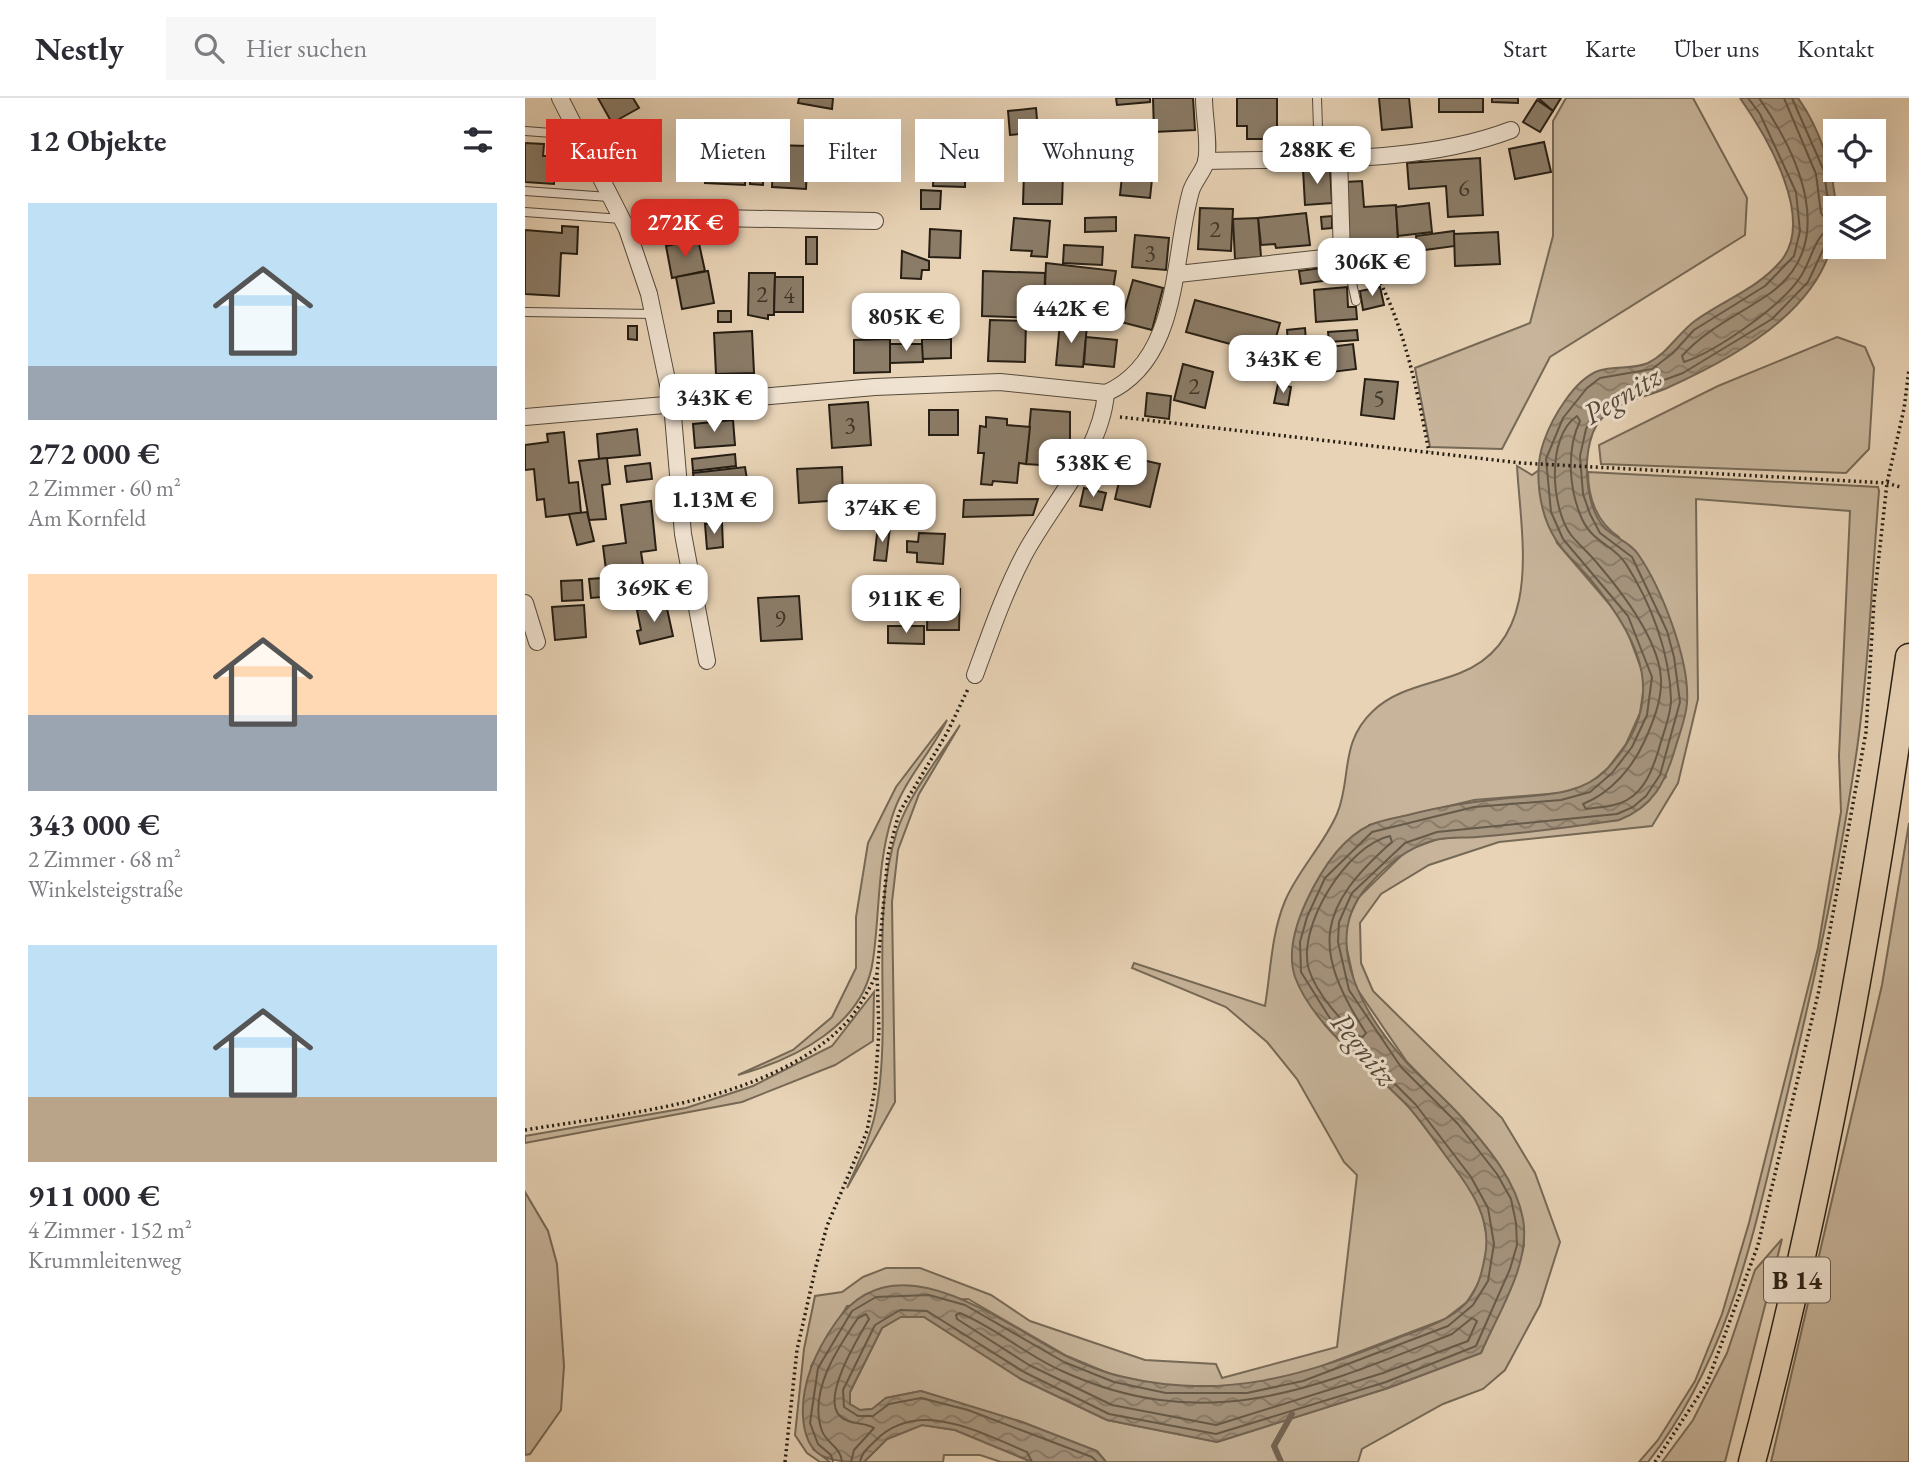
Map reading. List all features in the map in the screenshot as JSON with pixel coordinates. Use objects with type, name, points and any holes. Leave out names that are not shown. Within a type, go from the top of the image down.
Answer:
[{"type":"main road","name":"B 14","points":[[1752,1462],[1790,1314],[1836,1098],[1866,935],[1909,657]]},
{"type":"street","points":[[560,98],[572,119]]},
{"type":"street","points":[[525,418],[875,387],[1000,382],[1106,394],[1119,388],[1138,371],[1155,346],[1178,274],[1192,190],[1206,161],[1204,98]]},
{"type":"street","points":[[1206,161],[1339,157],[1475,144],[1511,130]]},
{"type":"street","points":[[1178,274],[1345,261],[1339,157]]},
{"type":"street","points":[[604,182],[625,224],[654,314],[672,404],[683,534],[708,661]]},
{"type":"street","points":[[625,224],[716,218],[875,221]]},
{"type":"street","points":[[975,675],[1007,590],[1104,416],[1106,394]]},
{"type":"street","points":[[525,603],[537,642]]},
{"type":"lane","points":[[1317,98],[1319,158]]},
{"type":"lane","points":[[525,131],[546,132]]},
{"type":"lane","points":[[525,191],[611,197]]},
{"type":"lane","points":[[525,212],[625,224]]},
{"type":"lane","points":[[1345,261],[1356,301]]},
{"type":"lane","points":[[525,312],[654,314]]},
{"type":"path","points":[[1345,261],[1371,268],[1387,295],[1406,348],[1429,452]]},
{"type":"path","points":[[1655,1462],[1707,1383],[1758,1245],[1816,1003],[1866,732],[1874,601],[1887,483],[1902,420],[1909,369]]},
{"type":"path","points":[[1104,416],[1521,463],[1887,483],[1900,487]]},
{"type":"path","points":[[785,1462],[797,1350],[816,1266],[827,1226],[867,1131],[875,1088],[879,1031],[877,974],[888,855],[899,813],[947,733],[975,675]]},
{"type":"path","points":[[525,1130],[684,1103],[763,1076],[807,1055],[845,1024],[877,974]]},
{"type":"shaded area","points":[[1566,98],[1693,98],[1747,198],[1745,235],[1550,357],[1502,449],[1430,447],[1415,368],[1530,323],[1553,236],[1553,121]]},
{"type":"shaded area","points":[[1837,337],[1865,347],[1874,368],[1869,449],[1846,473],[1601,464],[1599,445],[1718,386]]},
{"type":"shaded area","points":[[1517,466],[1532,475],[1539,470],[1540,492],[1557,543],[1623,620],[1645,679],[1640,713],[1626,744],[1608,768],[1588,785],[1560,793],[1474,800],[1369,825],[1308,999],[1325,1025],[1411,1109],[1465,1181],[1482,1211],[1488,1243],[1481,1279],[1467,1302],[1445,1319],[1301,1374],[1247,1386],[1166,1386],[1115,1376],[1067,1356],[968,1299],[847,1306],[811,1366],[813,1449],[830,1462],[820,1462],[807,1453],[795,1435],[804,1349],[815,1296],[842,1292],[863,1277],[886,1268],[920,1268],[991,1295],[1030,1321],[1145,1360],[1216,1364],[1222,1378],[1337,1347],[1357,1175],[1344,1162],[1297,1079],[1267,1042],[1226,1007],[1132,968],[1134,963],[1265,1006],[1280,914],[1290,890],[1337,814],[1351,748],[1362,723],[1392,697],[1460,673],[1487,658],[1505,637],[1516,612],[1521,584],[1522,524]]},
{"type":"shaded area","points":[[1588,472],[1878,487],[1879,491],[1857,749],[1824,933],[1782,1116],[1748,1253],[1718,1340],[1675,1423],[1648,1462],[1639,1462],[1658,1440],[1695,1381],[1722,1314],[1749,1223],[1818,948],[1841,812],[1839,756],[1850,511],[1696,499],[1698,699],[1678,783],[1652,826],[1499,842],[1429,865],[1381,894],[1360,923],[1361,963],[1373,991],[1502,1118],[1535,1173],[1560,1242],[1540,1305],[1505,1370],[1483,1389],[1443,1404],[1362,1449],[1358,1462],[1106,1462],[1097,1451],[1022,1422],[921,1391],[886,1398],[873,1409],[860,1410],[850,1404],[850,1392],[882,1328],[900,1317],[924,1317],[1021,1379],[1107,1420],[1217,1442],[1388,1388],[1481,1353],[1517,1271],[1524,1246],[1523,1222],[1503,1171],[1463,1119],[1407,1062],[1355,986],[1345,940],[1346,924],[1358,898],[1407,850],[1438,839],[1619,820],[1666,777],[1619,537],[1605,525],[1595,509]]},
{"type":"shaded area","points":[[947,720],[903,791],[892,817],[881,870],[873,960],[867,983],[856,1004],[841,1021],[803,1049],[782,1060],[738,1075],[793,1050],[832,1017],[856,968],[856,917],[868,843],[896,787]]},
{"type":"shaded area","points":[[960,725],[919,794],[898,850],[892,902],[895,1102],[847,1188],[870,1133],[878,1098],[883,1032],[884,896],[889,863],[897,831],[909,803]]},
{"type":"shaded area","points":[[1909,823],[1909,1462],[1771,1462],[1882,985]]},
{"type":"shaded area","points":[[874,992],[873,1041],[835,1065],[742,1102],[525,1143],[525,1136],[686,1108],[753,1086],[832,1046]]},
{"type":"shaded area","points":[[525,1192],[548,1231],[557,1264],[564,1366],[561,1410],[530,1454],[525,1455]]},
{"type":"shaded area","points":[[1782,1239],[1725,1462],[1662,1462],[1693,1420],[1727,1353],[1755,1270]]},
{"type":"shaded area","points":[[922,1425],[955,1430],[1032,1462],[1001,1462],[980,1455],[944,1455],[943,1462],[864,1462],[887,1439]]},
{"type":"water","name":"Pegnitz","points":[[1740,98],[1798,98],[1819,137],[1823,147],[1823,182],[1833,182],[1835,196],[1823,196],[1823,259],[1826,259],[1820,273],[1802,299],[1779,322],[1753,342],[1695,375],[1610,411],[1595,429],[1588,452],[1588,486],[1594,509],[1605,528],[1631,546],[1647,569],[1673,626],[1684,667],[1687,686],[1685,715],[1662,783],[1641,808],[1619,820],[1512,834],[1440,839],[1425,843],[1390,865],[1367,887],[1353,909],[1347,932],[1348,955],[1354,979],[1377,1025],[1408,1064],[1483,1142],[1508,1179],[1519,1205],[1524,1236],[1518,1271],[1481,1353],[1388,1388],[1217,1442],[1107,1420],[1021,1379],[924,1317],[901,1317],[882,1328],[850,1392],[850,1404],[860,1410],[872,1409],[886,1398],[921,1391],[1022,1422],[1097,1451],[1106,1462],[1032,1462],[955,1430],[922,1425],[887,1439],[864,1462],[830,1459],[814,1450],[805,1431],[803,1417],[805,1391],[812,1366],[836,1322],[860,1297],[888,1286],[918,1286],[949,1294],[1011,1324],[1064,1355],[1109,1373],[1161,1384],[1196,1386],[1264,1380],[1330,1363],[1434,1324],[1459,1310],[1470,1298],[1481,1275],[1486,1243],[1483,1218],[1473,1195],[1411,1109],[1343,1044],[1314,1011],[1303,994],[1293,968],[1296,929],[1317,880],[1340,848],[1359,831],[1379,822],[1436,808],[1577,788],[1605,771],[1625,746],[1638,721],[1643,697],[1642,673],[1624,626],[1550,530],[1545,518],[1538,479],[1541,453],[1558,411],[1581,382],[1598,371],[1642,365],[1655,359],[1696,320],[1751,287],[1780,262],[1790,244],[1793,224],[1790,201],[1784,178],[1762,133]]},
{"type":"building","points":[[598,98],[633,98],[639,108],[619,119],[610,119]]},
{"type":"building","points":[[799,98],[833,98],[832,109],[798,103]]},
{"type":"building","points":[[1116,98],[1150,98],[1150,102],[1117,105]]},
{"type":"building","points":[[1153,98],[1193,98],[1195,130],[1158,132],[1158,119],[1154,119]]},
{"type":"building","points":[[1237,98],[1277,98],[1277,139],[1247,139],[1247,126],[1237,126]]},
{"type":"building","points":[[1379,98],[1409,98],[1412,127],[1382,130]]},
{"type":"building","points":[[1439,98],[1483,98],[1483,112],[1439,112]]},
{"type":"building","points":[[1492,98],[1518,98],[1518,103],[1492,102]]},
{"type":"building","points":[[1538,98],[1561,98],[1553,111]]},
{"type":"building","points":[[1537,100],[1553,111],[1540,132],[1523,122]]},
{"type":"building","points":[[1036,108],[1037,119],[1018,119],[1018,134],[1010,135],[1008,111]]},
{"type":"building","points":[[1544,142],[1551,172],[1515,179],[1509,149]]},
{"type":"building","points":[[525,143],[544,144],[546,182],[554,184],[525,182]]},
{"type":"building","points":[[790,145],[804,146],[806,189],[772,187],[772,182],[790,182]]},
{"type":"building","points":[[1480,158],[1483,215],[1448,217],[1446,186],[1409,189],[1407,163]]},
{"type":"building","points":[[1330,167],[1332,203],[1305,205],[1303,169]]},
{"type":"building","points":[[1362,181],[1364,207],[1396,205],[1398,241],[1348,243],[1345,182]]},
{"type":"building","points":[[705,182],[745,182],[745,185]]},
{"type":"building","points":[[750,182],[763,182],[763,185]]},
{"type":"building","points":[[933,182],[965,182],[965,187],[933,186]]},
{"type":"building","points":[[1024,182],[1063,182],[1062,204],[1023,204]]},
{"type":"building","points":[[1121,182],[1152,182],[1150,198],[1120,195]]},
{"type":"building","points":[[921,190],[941,191],[940,209],[921,209]]},
{"type":"building","points":[[1429,203],[1432,232],[1398,236],[1396,207]]},
{"type":"building","points":[[1200,208],[1233,209],[1231,251],[1198,249]]},
{"type":"building","points":[[1306,213],[1310,245],[1276,248],[1275,244],[1261,245],[1258,218]]},
{"type":"building","points":[[1332,216],[1332,228],[1322,229],[1321,217]]},
{"type":"building","points":[[1116,217],[1116,231],[1085,232],[1085,218]]},
{"type":"building","points":[[1014,218],[1050,221],[1047,257],[1031,256],[1032,251],[1011,250]]},
{"type":"building","points":[[1258,218],[1261,257],[1235,259],[1233,219]]},
{"type":"building","points":[[562,226],[578,227],[577,254],[561,253],[559,296],[525,294],[525,230],[562,233]]},
{"type":"building","points":[[930,229],[961,231],[960,258],[929,257]]},
{"type":"building","points":[[1454,231],[1455,246],[1417,251],[1416,236]]},
{"type":"building","points":[[1498,232],[1500,264],[1455,266],[1454,234]]},
{"type":"building","points":[[1135,235],[1169,238],[1166,270],[1132,267]]},
{"type":"building","points":[[806,237],[817,237],[817,264],[806,264]]},
{"type":"building","points":[[698,239],[705,271],[672,278],[666,246]]},
{"type":"building","points":[[1064,245],[1103,247],[1102,265],[1063,263]]},
{"type":"building","points":[[902,251],[929,261],[929,270],[922,270],[921,279],[901,278]]},
{"type":"building","points":[[1046,263],[1116,271],[1112,295],[1045,287]]},
{"type":"building","points":[[1321,268],[1323,281],[1301,284],[1299,271]]},
{"type":"building","points":[[708,271],[714,303],[682,309],[676,277]]},
{"type":"building","points":[[983,271],[1045,273],[1044,318],[982,316]]},
{"type":"building","points":[[749,273],[775,273],[774,315],[768,315],[768,319],[748,315]]},
{"type":"building","points":[[775,277],[803,277],[803,312],[774,312]]},
{"type":"building","points":[[1133,280],[1163,288],[1152,330],[1121,322]]},
{"type":"building","points":[[1347,287],[1348,307],[1356,307],[1357,319],[1316,322],[1314,290]]},
{"type":"building","points":[[1380,287],[1384,305],[1363,310],[1360,291]]},
{"type":"building","points":[[1195,300],[1280,323],[1271,355],[1186,332]]},
{"type":"building","points":[[718,311],[731,311],[731,322],[718,322]]},
{"type":"building","points":[[990,320],[1026,321],[1025,362],[988,361]]},
{"type":"building","points":[[1060,323],[1087,326],[1083,367],[1056,365]]},
{"type":"building","points":[[628,326],[637,326],[637,340],[628,339]]},
{"type":"building","points":[[1305,328],[1307,355],[1289,357],[1287,330]]},
{"type":"building","points":[[1357,330],[1358,340],[1329,342],[1328,332]]},
{"type":"building","points":[[752,331],[754,373],[716,374],[714,333]]},
{"type":"building","points":[[1086,337],[1117,340],[1114,367],[1084,364]]},
{"type":"building","points":[[890,339],[890,372],[854,373],[854,340]]},
{"type":"building","points":[[922,339],[951,339],[951,358],[922,359]]},
{"type":"building","points":[[890,344],[922,344],[923,362],[890,363]]},
{"type":"building","points":[[1353,344],[1356,369],[1332,372],[1329,347]]},
{"type":"building","points":[[1183,364],[1213,372],[1205,408],[1174,400]]},
{"type":"building","points":[[1365,379],[1398,382],[1394,419],[1361,415]]},
{"type":"building","points":[[1278,384],[1291,387],[1288,405],[1274,403]]},
{"type":"building","points":[[1147,393],[1171,396],[1169,419],[1145,416]]},
{"type":"building","points":[[868,402],[871,445],[832,448],[829,405]]},
{"type":"building","points":[[1031,409],[1070,412],[1070,446],[1067,446],[1066,456],[1041,454],[1040,465],[1026,464]]},
{"type":"building","points":[[929,410],[958,410],[958,435],[929,435]]},
{"type":"building","points":[[986,417],[1007,419],[1007,425],[1030,427],[1026,464],[1019,463],[1017,483],[993,481],[992,485],[981,484],[984,453],[978,453],[980,426],[986,427]]},
{"type":"building","points":[[733,420],[735,445],[695,448],[693,424]]},
{"type":"building","points":[[637,429],[640,455],[599,459],[597,434]]},
{"type":"building","points":[[564,432],[569,483],[578,482],[581,513],[546,517],[544,499],[537,500],[534,469],[525,470],[525,445],[548,442],[547,434]]},
{"type":"building","points":[[735,454],[736,466],[693,471],[692,459]]},
{"type":"building","points":[[1125,456],[1160,464],[1150,507],[1115,499]]},
{"type":"building","points":[[607,458],[610,484],[602,485],[606,519],[589,520],[579,461]]},
{"type":"building","points":[[650,463],[652,479],[627,482],[625,466]]},
{"type":"building","points":[[745,467],[748,486],[695,492],[693,473]]},
{"type":"building","points":[[842,467],[843,500],[799,503],[797,469]]},
{"type":"building","points":[[1084,488],[1106,493],[1102,510],[1080,506]]},
{"type":"building","points":[[1038,499],[1033,515],[963,517],[964,500]]},
{"type":"building","points":[[651,501],[656,550],[641,552],[643,565],[606,570],[603,546],[626,543],[621,505]]},
{"type":"building","points":[[587,512],[594,541],[577,545],[569,514]]},
{"type":"building","points":[[722,523],[723,547],[707,549],[705,524]]},
{"type":"building","points":[[878,526],[890,527],[886,561],[874,560]]},
{"type":"building","points":[[919,533],[945,534],[943,564],[917,562],[917,553],[907,552],[907,541],[918,542]]},
{"type":"building","points":[[643,575],[644,593],[591,598],[589,579]]},
{"type":"building","points":[[582,580],[583,600],[562,601],[561,581]]},
{"type":"building","points":[[928,589],[960,589],[959,630],[927,630]]},
{"type":"building","points":[[799,596],[802,639],[761,641],[758,598]]},
{"type":"building","points":[[666,604],[673,636],[640,644],[637,631],[641,630],[637,610]]},
{"type":"building","points":[[584,605],[586,637],[555,640],[552,607]]},
{"type":"building","points":[[888,626],[924,626],[924,644],[888,643]]},
{"type":"waterway","points":[[1281,1462],[1274,1446],[1292,1414]]}]
